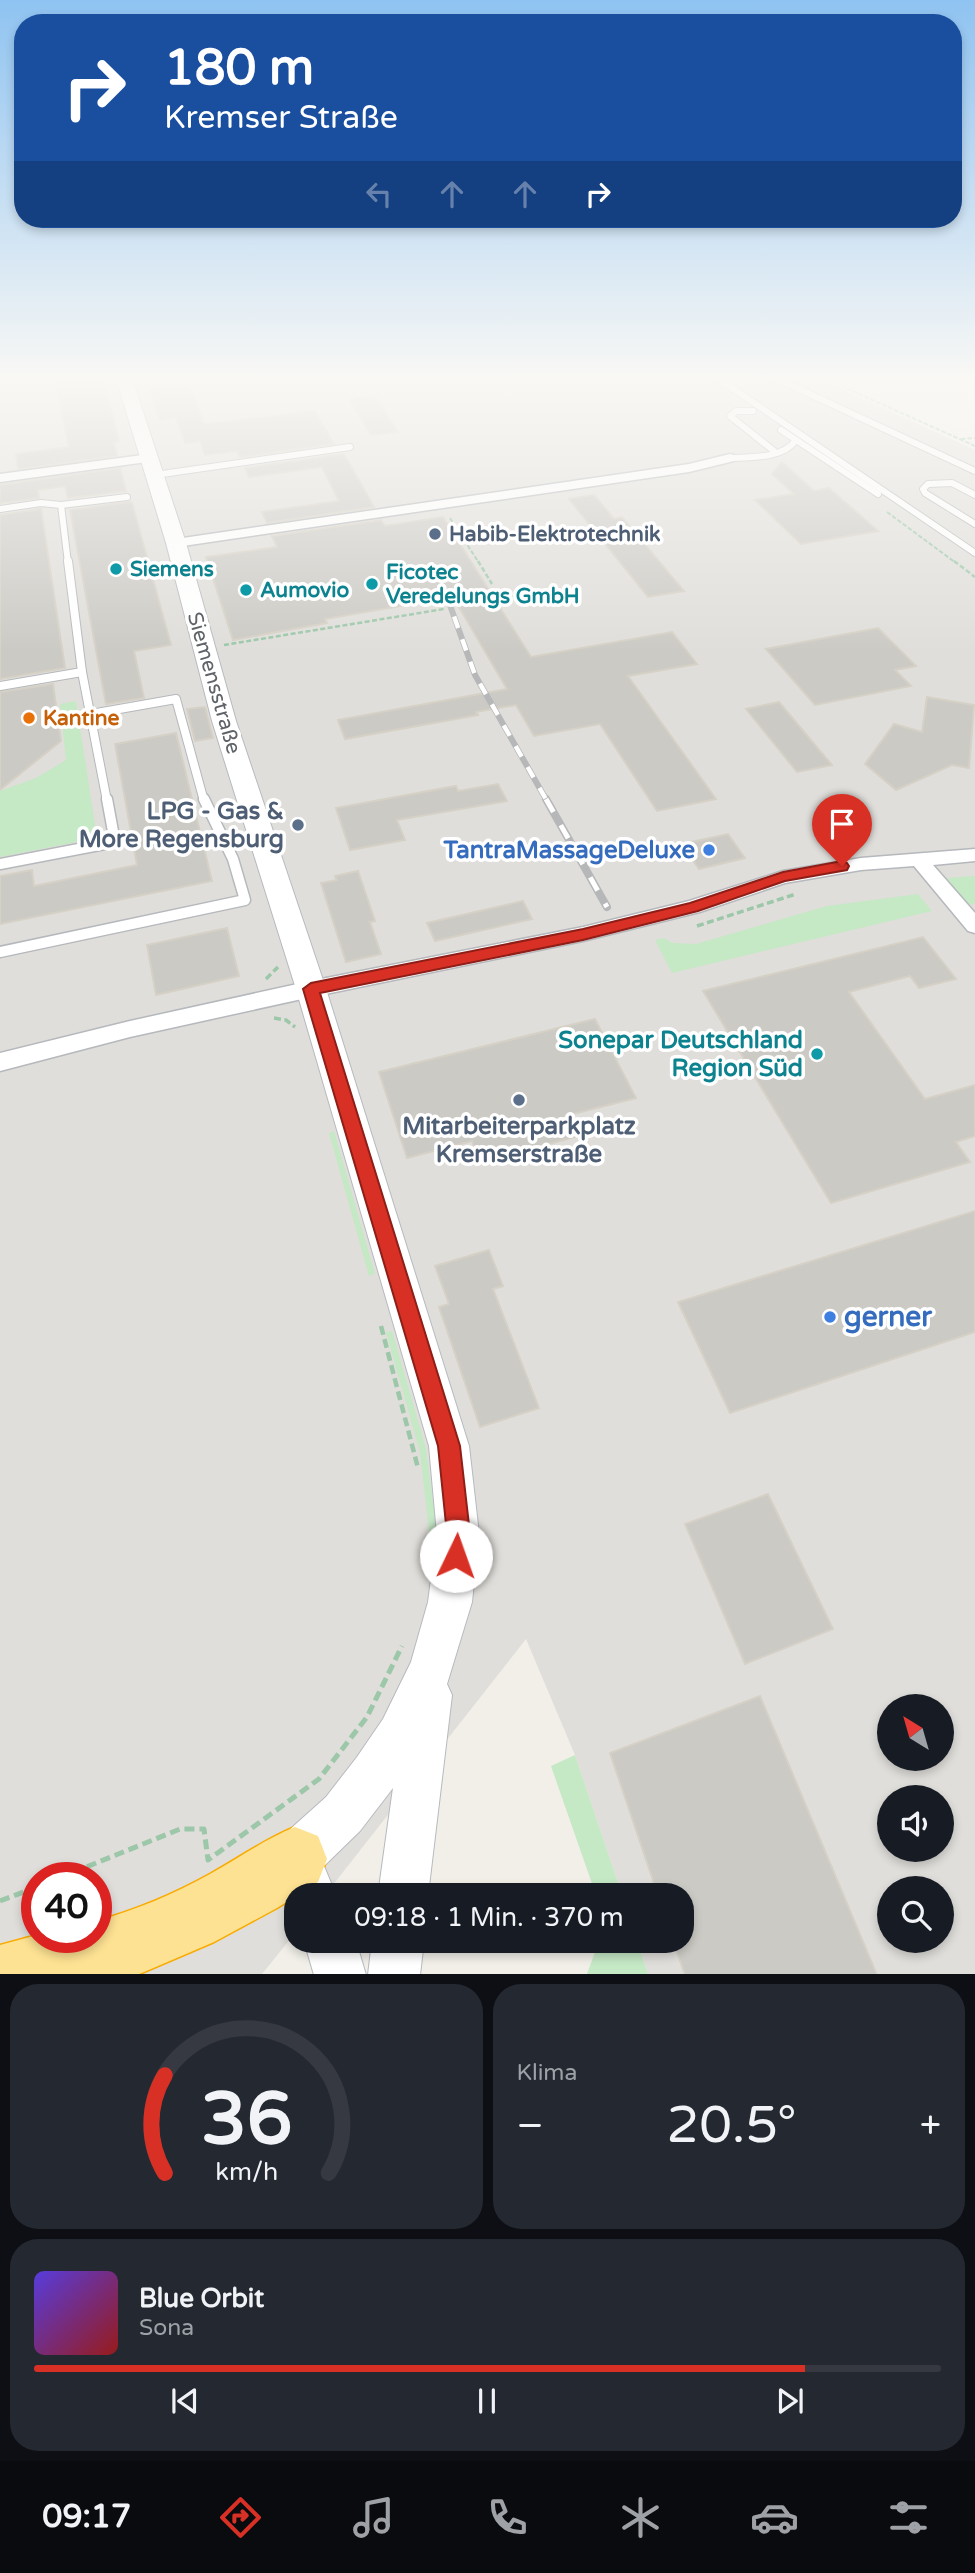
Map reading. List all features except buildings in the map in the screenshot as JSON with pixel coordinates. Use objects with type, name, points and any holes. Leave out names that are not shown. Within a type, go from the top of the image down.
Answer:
[{"type":"highway","points":[[14,1974],[123,1946],[251,1889],[303,1877]]},
{"type":"street","points":[[0,478],[151,467]]},
{"type":"street","name":"Siemensstraße","points":[[153,467],[237,765],[311,989],[449,1446],[458,1534],[450,1602],[418,1656],[400,1736],[343,1814],[303,1877]]},
{"type":"street","points":[[176,543],[693,467]]},
{"type":"street","points":[[0,1062],[130,1029],[266,987],[311,989],[583,934],[661,915],[783,877],[835,867],[975,855]]},
{"type":"street","points":[[918,859],[975,926]]},
{"type":"street","points":[[404,1883],[418,1656]]},
{"type":"street","points":[[334,1953],[340,1974]]},
{"type":"street","points":[[394,1974],[397,1953]]},
{"type":"lane","points":[[835,467],[865,488],[913,511]]},
{"type":"lane","points":[[849,467],[975,553]]},
{"type":"lane","points":[[975,495],[944,482],[928,484],[923,489],[925,494],[975,524]]},
{"type":"lane","points":[[0,509],[41,503],[61,505],[127,497]]},
{"type":"lane","points":[[0,864],[115,842],[82,672],[61,505]]},
{"type":"lane","points":[[0,686],[82,672]]},
{"type":"lane","points":[[0,952],[245,900],[233,859],[205,803],[176,699],[91,714]]},
{"type":"path","points":[[442,505],[492,584]]},
{"type":"path","points":[[880,507],[975,577]]},
{"type":"path","points":[[204,649],[444,609]]},
{"type":"path","points":[[661,915],[667,923],[691,927],[708,924],[800,892]]},
{"type":"path","points":[[279,958],[278,967],[266,987],[273,1017],[286,1020],[298,1028]]},
{"type":"path","points":[[377,1313],[420,1476]]},
{"type":"path","points":[[99,1862],[180,1829],[204,1829],[208,1860],[320,1779],[418,1656]]},
{"type":"path","points":[[0,1901],[21,1892]]},
{"type":"shaded area","points":[[0,467],[975,467],[975,1974],[648,1974],[641,1953],[694,1953],[694,1883],[618,1883],[575,1755],[526,1639],[334,1883],[284,1883],[284,1947],[262,1974],[0,1974]]},
{"type":"green space","points":[[76,701],[97,838],[0,857],[0,791],[36,778],[66,760],[60,704]]},
{"type":"green space","points":[[975,876],[975,904],[968,905],[947,878]]},
{"type":"green space","points":[[918,894],[932,911],[672,973],[655,940],[664,938],[672,943],[696,944],[827,906]]},
{"type":"green space","points":[[334,1131],[375,1274],[369,1276],[329,1133]]},
{"type":"green space","points":[[392,1331],[426,1449],[438,1541],[430,1540],[420,1452],[386,1332]]},
{"type":"green space","points":[[575,1755],[618,1883],[592,1883],[551,1766]]},
{"type":"green space","points":[[595,1953],[641,1953],[648,1974],[587,1974]]},
{"type":"railway","points":[[446,594],[475,675],[547,801]]},
{"type":"railway","points":[[546,799],[607,907]]},
{"type":"place","name":"Habib-Elektrotechnik","points":[[435,534]]},
{"type":"place","name":"Siemens","points":[[116,569]]},
{"type":"place","name":"Ficotec Veredelungs GmbH","points":[[372,584]]},
{"type":"place","name":"Aumovio","points":[[246,590]]},
{"type":"place","name":"Kantine","points":[[29,718]]},
{"type":"place","name":"LPG - Gas & More Regensburg","points":[[298,825]]},
{"type":"place","name":"TantraMassageDeluxe","points":[[709,850]]},
{"type":"place","name":"Sonepar Deutschland Region Süd","points":[[817,1054]]},
{"type":"place","name":"Mitarbeiterparkplatz Kremserstraße","points":[[519,1100]]},
{"type":"place","name":"gerner","points":[[830,1317]]},
{"type":"route","points":[[456,1556],[458,1534],[449,1446],[311,989],[583,934],[692,907],[783,877],[842,866]]}]
